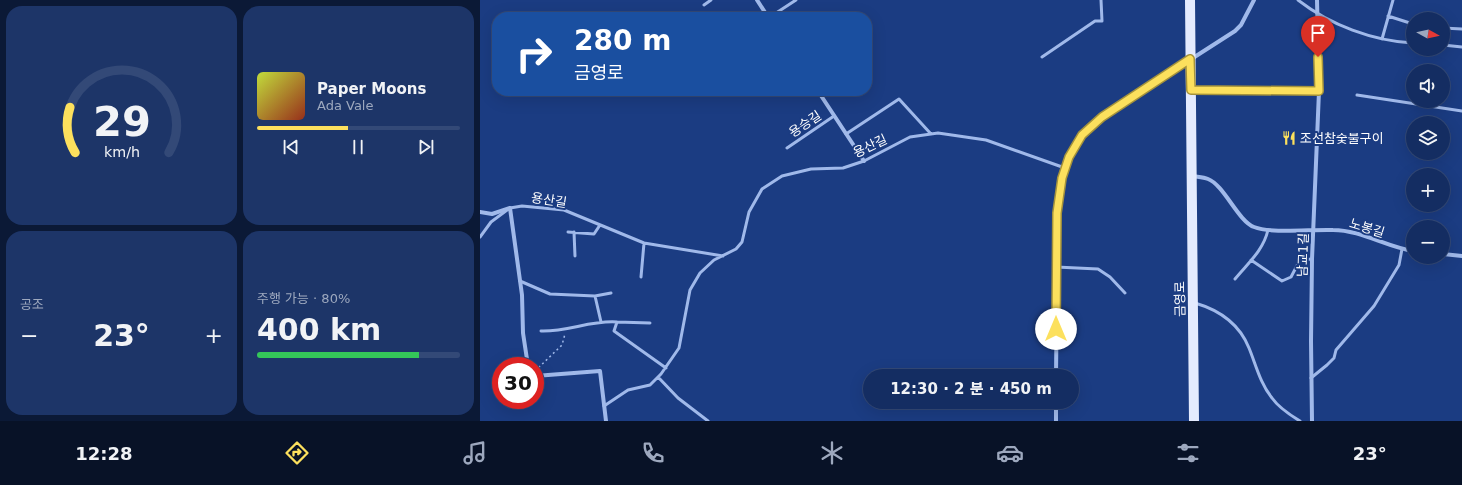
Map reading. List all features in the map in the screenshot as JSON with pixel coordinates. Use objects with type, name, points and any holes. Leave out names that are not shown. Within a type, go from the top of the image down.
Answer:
[{"type":"main road","name":"금영로","points":[[1190,0],[1194,421]]},
{"type":"street","points":[[757,0],[765,12]]},
{"type":"street","points":[[1056,369],[1058,194],[1065,168],[1077,142],[1090,127],[1102,117],[1235,31],[1241,25],[1254,0]]},
{"type":"street","name":"남교1길","points":[[1312,421],[1312,259],[1319,91],[1316,15],[1317,0]]},
{"type":"street","points":[[1191,90],[1319,91]]},
{"type":"street","name":"용승길","points":[[821,96],[864,161]]},
{"type":"street","points":[[1192,176],[1208,179],[1228,198],[1250,225],[1268,230],[1314,229]]},
{"type":"street","points":[[510,208],[520,281],[523,333],[527,357]]},
{"type":"street","name":"용산길","points":[[480,212],[492,214],[510,208]]},
{"type":"street","name":"노봉길","points":[[1314,229],[1351,232],[1406,250]]},
{"type":"street","points":[[1450,255],[1462,256]]},
{"type":"street","points":[[544,375],[600,371],[606,421]]},
{"type":"street","points":[[1056,409],[1056,421]]},
{"type":"lane","points":[[704,5],[711,0]]},
{"type":"lane","points":[[777,12],[796,0]]},
{"type":"lane","points":[[1042,57],[1095,22],[1102,21],[1101,0]]},
{"type":"lane","points":[[1298,0],[1316,15],[1382,39],[1406,42]]},
{"type":"lane","points":[[1382,39],[1393,0]]},
{"type":"lane","points":[[1388,16],[1406,22]]},
{"type":"lane","points":[[1450,28],[1462,29]]},
{"type":"lane","points":[[1450,45],[1462,46]]},
{"type":"lane","points":[[1357,95],[1462,111]]},
{"type":"lane","points":[[846,134],[900,99],[931,134]]},
{"type":"lane","name":"용승길","points":[[787,148],[834,116]]},
{"type":"lane","name":"용산길","points":[[658,378],[678,348],[690,290],[700,273],[714,260],[736,249],[742,242],[749,212],[762,189],[782,176],[811,169],[843,168],[864,161],[910,137],[947,133],[986,140],[1065,168]]},
{"type":"lane","name":"용산길","points":[[510,208],[522,206],[564,210],[644,243],[723,256]]},
{"type":"lane","points":[[480,237],[491,222],[510,208]]},
{"type":"lane","points":[[568,232],[594,234],[600,225]]},
{"type":"lane","points":[[1235,279],[1264,243],[1268,230]]},
{"type":"lane","points":[[574,232],[575,256]]},
{"type":"lane","points":[[641,277],[644,243]]},
{"type":"lane","points":[[1311,378],[1334,358],[1336,350],[1374,306],[1399,265],[1402,249]]},
{"type":"lane","points":[[1251,260],[1282,281],[1291,277],[1300,260],[1312,259]]},
{"type":"lane","points":[[1056,267],[1098,268],[1110,277],[1125,293]]},
{"type":"lane","points":[[520,281],[550,294],[595,296],[611,293]]},
{"type":"lane","points":[[595,296],[601,322]]},
{"type":"lane","points":[[1193,302],[1212,308],[1237,328],[1249,348],[1254,366],[1269,394],[1281,408],[1300,421]]},
{"type":"lane","points":[[541,331],[553,331],[601,322],[650,323]]},
{"type":"lane","points":[[617,322],[614,331],[621,334],[666,368]]},
{"type":"lane","points":[[603,406],[628,390],[650,385],[658,378],[678,398],[708,421]]},
{"type":"path","points":[[544,362],[562,346],[566,329]]},
{"type":"place","name":"조선참숯불구이","points":[[1289,138]]},
{"type":"route","points":[[1056,329],[1058,194],[1069,157],[1082,135],[1102,117],[1190,59],[1191,90],[1319,91],[1318,57]]}]
